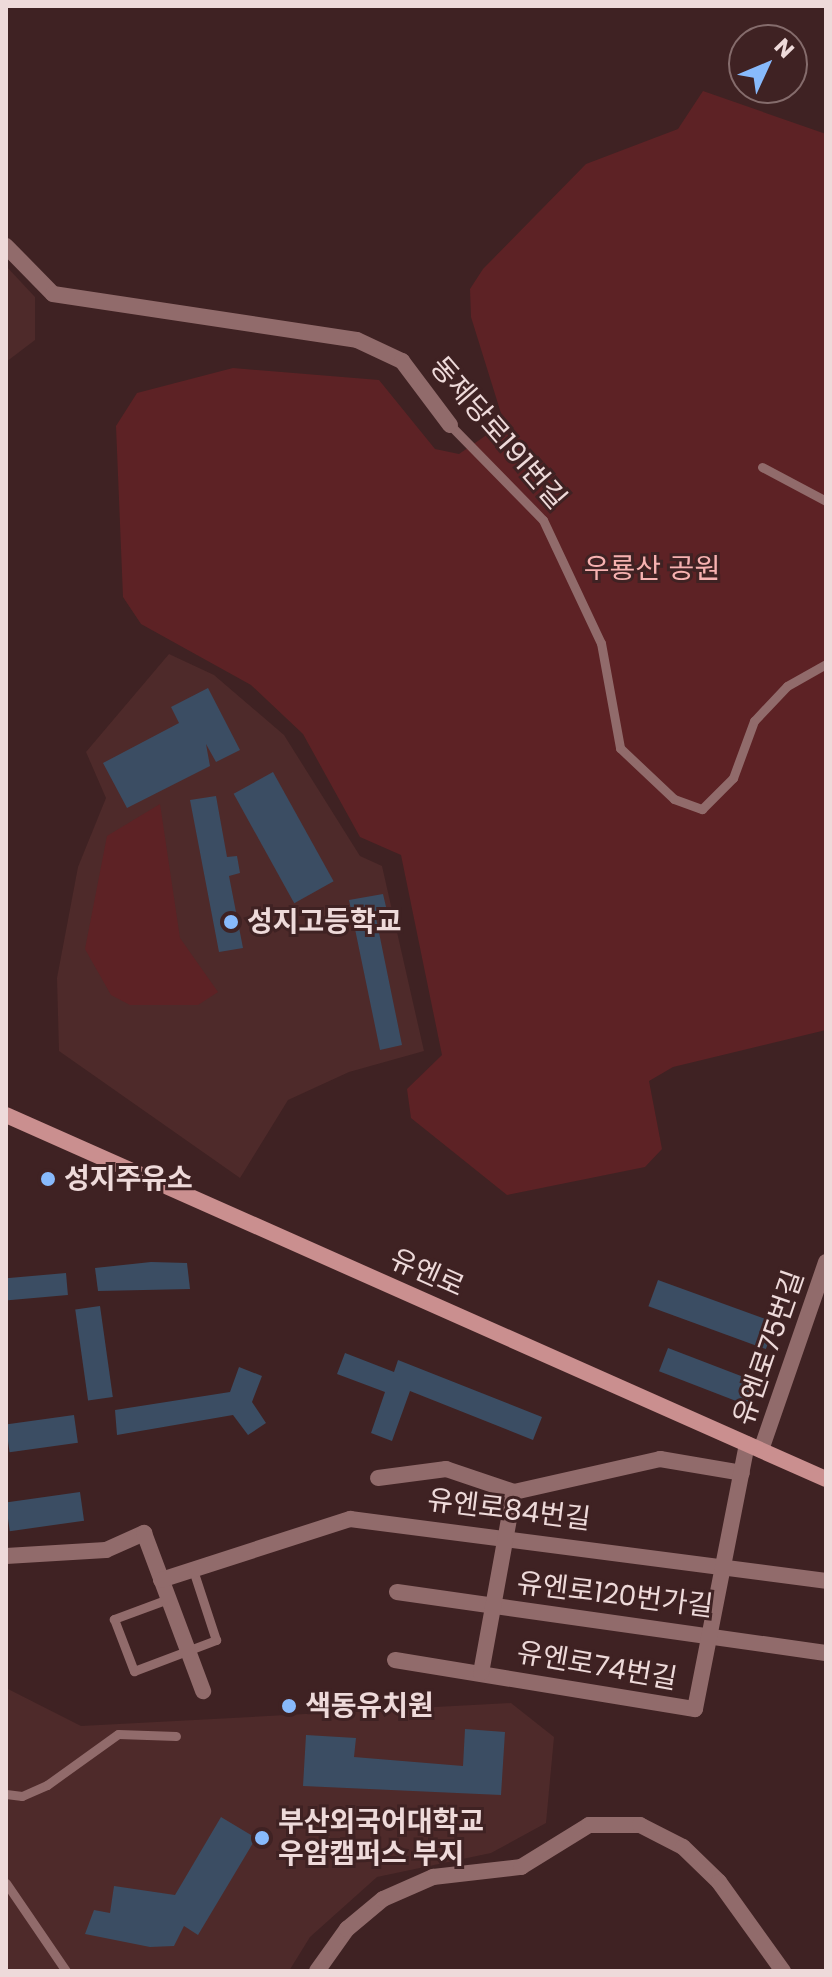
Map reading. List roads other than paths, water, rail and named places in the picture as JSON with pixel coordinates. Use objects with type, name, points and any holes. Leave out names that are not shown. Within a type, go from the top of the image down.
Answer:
[{"type":"main road","name":"유엔로","points":[[6,1115],[826,1479]]},
{"type":"street","name":"동제당로191번길","points":[[6,246],[53,294],[357,340],[402,361],[450,425]]},
{"type":"street","name":"유엔로75번길","points":[[754,1447],[826,1262]]},
{"type":"street","name":"유엔로74번길","points":[[395,1660],[695,1709],[742,1473],[754,1447]]},
{"type":"street","points":[[378,1478],[446,1469],[514,1492],[660,1459],[742,1473]]},
{"type":"street","points":[[481,1673],[514,1492]]},
{"type":"street","name":"유엔로84번길","points":[[161,1580],[350,1519],[724,1563],[826,1581]]},
{"type":"street","points":[[6,1556],[106,1550],[144,1533],[203,1691]]},
{"type":"street","name":"유엔로120번가길","points":[[397,1592],[710,1633],[826,1653]]},
{"type":"street","points":[[317,1971],[347,1929],[383,1899],[433,1877],[521,1867],[589,1825],[640,1825],[683,1847],[719,1882],[783,1971]]},
{"type":"lane","name":"동제당로191번길","points":[[450,425],[543,520],[601,643],[620,748],[674,799],[702,809],[733,778],[754,721],[787,686],[826,664]]},
{"type":"lane","points":[[762,467],[826,501]]},
{"type":"lane","points":[[168,1599],[114,1619],[134,1671],[216,1640],[193,1570]]},
{"type":"lane","points":[[6,1794],[22,1796],[47,1785],[118,1734],[176,1736]]},
{"type":"lane","points":[[6,1883],[66,1971]]},
{"type":"place","name":"성지고등학교","points":[[231,922]]},
{"type":"place","name":"성지주유소","points":[[48,1179]]},
{"type":"place","name":"색동유치원","points":[[289,1706]]},
{"type":"place","name":"부산외국어대학교 우암캠퍼스 부지","points":[[262,1838]]},
{"type":"park label","name":"우룡산 공원","points":[[652,569]]}]
